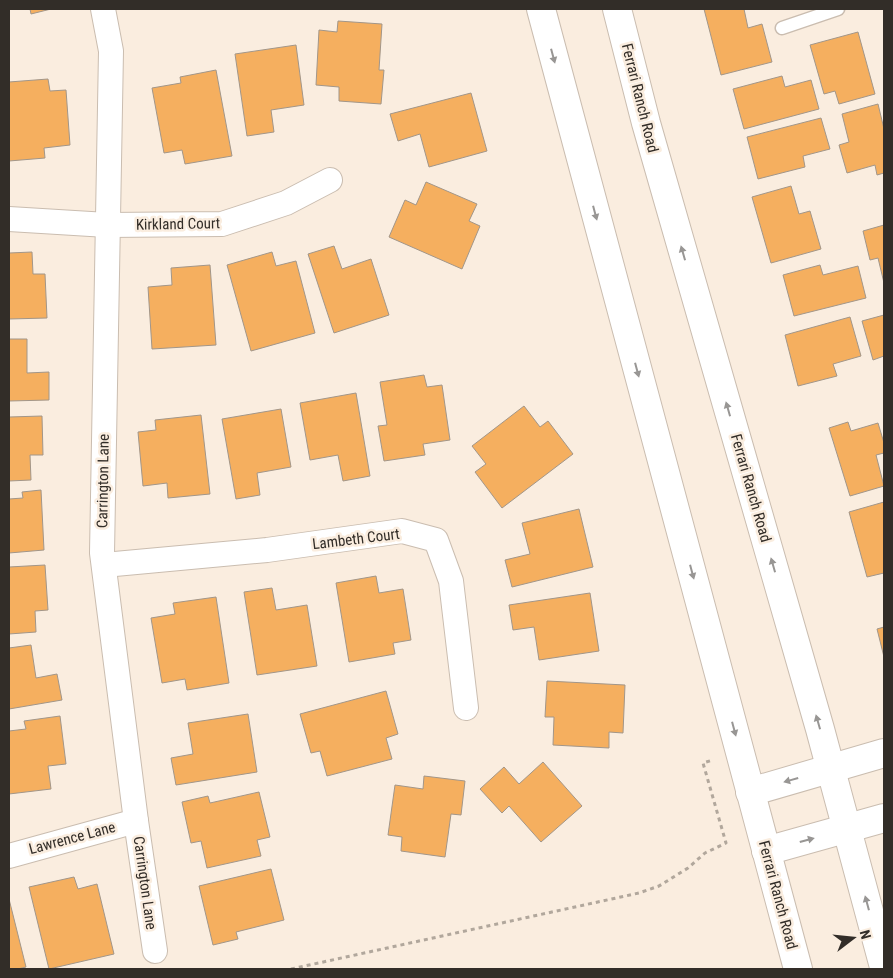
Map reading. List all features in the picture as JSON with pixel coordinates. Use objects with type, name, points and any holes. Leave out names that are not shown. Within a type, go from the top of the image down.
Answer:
[{"type":"street","name":"Carrington Lane","points":[[103,9],[112,51],[107,225],[104,565],[136,821],[155,951]]},
{"type":"street","name":"Ferrari Ranch Road","points":[[541,9],[798,969]]},
{"type":"street","name":"Ferrari Ranch Road","points":[[618,9],[648,133],[831,769],[884,967]]},
{"type":"street","name":"Kirkland Court","points":[[9,219],[107,225],[222,224],[286,203],[330,180]]},
{"type":"street","name":"Lambeth Court","points":[[104,565],[267,550],[402,531],[436,540],[452,581],[466,708]]},
{"type":"street","points":[[750,792],[884,753]]},
{"type":"street","points":[[766,850],[884,818]]},
{"type":"street","name":"Lawrence Lane","points":[[9,856],[136,821]]},
{"type":"lane","points":[[782,28],[838,9]]},
{"type":"path","points":[[291,969],[639,893],[659,886],[688,868],[704,853],[726,843],[703,763],[740,752]]},
{"type":"building","points":[[30,9],[51,9],[31,14]]},
{"type":"building","points":[[704,9],[744,9],[748,28],[762,24],[772,62],[721,75]]},
{"type":"building","points":[[338,21],[382,24],[379,70],[384,70],[381,104],[339,101],[339,87],[316,85],[319,30],[337,32]]},
{"type":"building","points":[[858,32],[875,94],[839,104],[835,91],[824,94],[810,45]]},
{"type":"building","points":[[296,45],[304,105],[271,110],[274,132],[247,136],[235,54]]},
{"type":"building","points":[[216,70],[232,156],[185,164],[182,150],[164,153],[152,88],[181,83],[180,77]]},
{"type":"building","points":[[782,76],[785,87],[811,80],[819,109],[744,129],[733,89]]},
{"type":"building","points":[[48,79],[50,91],[66,90],[70,145],[44,148],[45,158],[9,161],[9,82]]},
{"type":"building","points":[[471,93],[487,151],[429,167],[420,134],[398,141],[390,114]]},
{"type":"building","points":[[878,104],[884,129],[884,173],[877,175],[875,165],[847,173],[839,145],[849,142],[842,114]]},
{"type":"building","points":[[821,118],[830,149],[803,156],[805,167],[758,179],[747,137]]},
{"type":"building","points":[[426,182],[477,204],[469,221],[480,226],[462,269],[389,237],[405,200],[416,205]]},
{"type":"building","points":[[791,186],[799,214],[810,211],[821,249],[771,263],[752,197]]},
{"type":"building","points":[[884,225],[884,283],[878,258],[870,260],[863,231]]},
{"type":"building","points":[[334,246],[342,269],[371,259],[389,315],[334,333],[308,254]]},
{"type":"building","points":[[32,252],[33,274],[45,274],[47,318],[9,319],[9,253]]},
{"type":"building","points":[[272,252],[276,266],[296,261],[315,333],[251,351],[227,265]]},
{"type":"building","points":[[210,265],[216,345],[152,349],[148,287],[172,285],[171,268]]},
{"type":"building","points":[[820,265],[823,275],[858,266],[866,298],[794,316],[783,275]]},
{"type":"building","points":[[884,315],[884,356],[873,360],[862,321]]},
{"type":"building","points":[[850,317],[861,356],[833,364],[837,376],[798,386],[785,335]]},
{"type":"building","points":[[9,339],[27,339],[27,373],[49,372],[49,400],[9,401]]},
{"type":"building","points":[[424,375],[427,387],[442,385],[450,440],[423,444],[425,455],[384,461],[378,426],[387,425],[380,382]]},
{"type":"building","points":[[356,393],[370,476],[343,481],[338,455],[310,460],[300,403]]},
{"type":"building","points":[[524,406],[540,427],[548,421],[573,454],[502,508],[475,472],[486,464],[472,446]]},
{"type":"building","points":[[281,409],[291,467],[257,473],[260,495],[236,499],[222,419]]},
{"type":"building","points":[[201,415],[210,494],[168,498],[167,483],[143,486],[138,432],[156,430],[155,420]]},
{"type":"building","points":[[42,416],[43,455],[30,455],[31,480],[9,481],[9,417]]},
{"type":"building","points":[[848,422],[851,431],[878,423],[884,443],[884,453],[876,455],[884,486],[850,496],[829,428]]},
{"type":"building","points":[[41,490],[44,550],[9,553],[9,499],[23,498],[22,492]]},
{"type":"building","points":[[884,502],[884,573],[867,577],[849,512]]},
{"type":"building","points":[[579,509],[593,567],[512,587],[505,560],[530,554],[522,523]]},
{"type":"building","points":[[45,565],[48,610],[35,611],[36,632],[9,634],[9,567]]},
{"type":"building","points":[[376,576],[379,593],[403,589],[411,640],[393,643],[395,654],[349,662],[336,583]]},
{"type":"building","points":[[272,588],[276,610],[307,605],[317,666],[257,675],[244,592]]},
{"type":"building","points":[[590,593],[599,651],[539,660],[534,627],[513,630],[509,605]]},
{"type":"building","points":[[216,597],[229,683],[187,690],[185,679],[162,683],[151,618],[175,614],[173,603]]},
{"type":"building","points":[[884,627],[884,657],[877,629]]},
{"type":"building","points":[[31,645],[36,678],[57,674],[62,700],[9,709],[9,648]]},
{"type":"building","points":[[547,681],[625,685],[623,733],[609,732],[609,748],[553,745],[554,717],[545,717]]},
{"type":"building","points":[[386,691],[398,734],[386,738],[392,759],[327,776],[320,751],[311,753],[300,714]]},
{"type":"building","points":[[248,714],[257,772],[176,785],[171,758],[193,754],[188,723]]},
{"type":"building","points":[[60,716],[66,764],[48,766],[51,789],[9,794],[9,731],[26,729],[24,721]]},
{"type":"building","points":[[543,762],[582,806],[541,842],[509,806],[502,813],[480,789],[504,767],[519,784]]},
{"type":"building","points":[[424,776],[465,781],[461,815],[451,814],[445,857],[401,851],[402,837],[388,835],[395,785],[423,789]]},
{"type":"building","points":[[259,792],[270,837],[257,840],[261,856],[207,868],[201,841],[191,843],[182,802],[208,796],[210,803]]},
{"type":"building","points":[[271,869],[284,920],[236,932],[238,939],[213,945],[199,886]]},
{"type":"building","points":[[74,877],[78,889],[97,884],[114,954],[49,969],[29,887]]},
{"type":"building","points":[[9,899],[26,967],[18,969],[9,969]]}]
